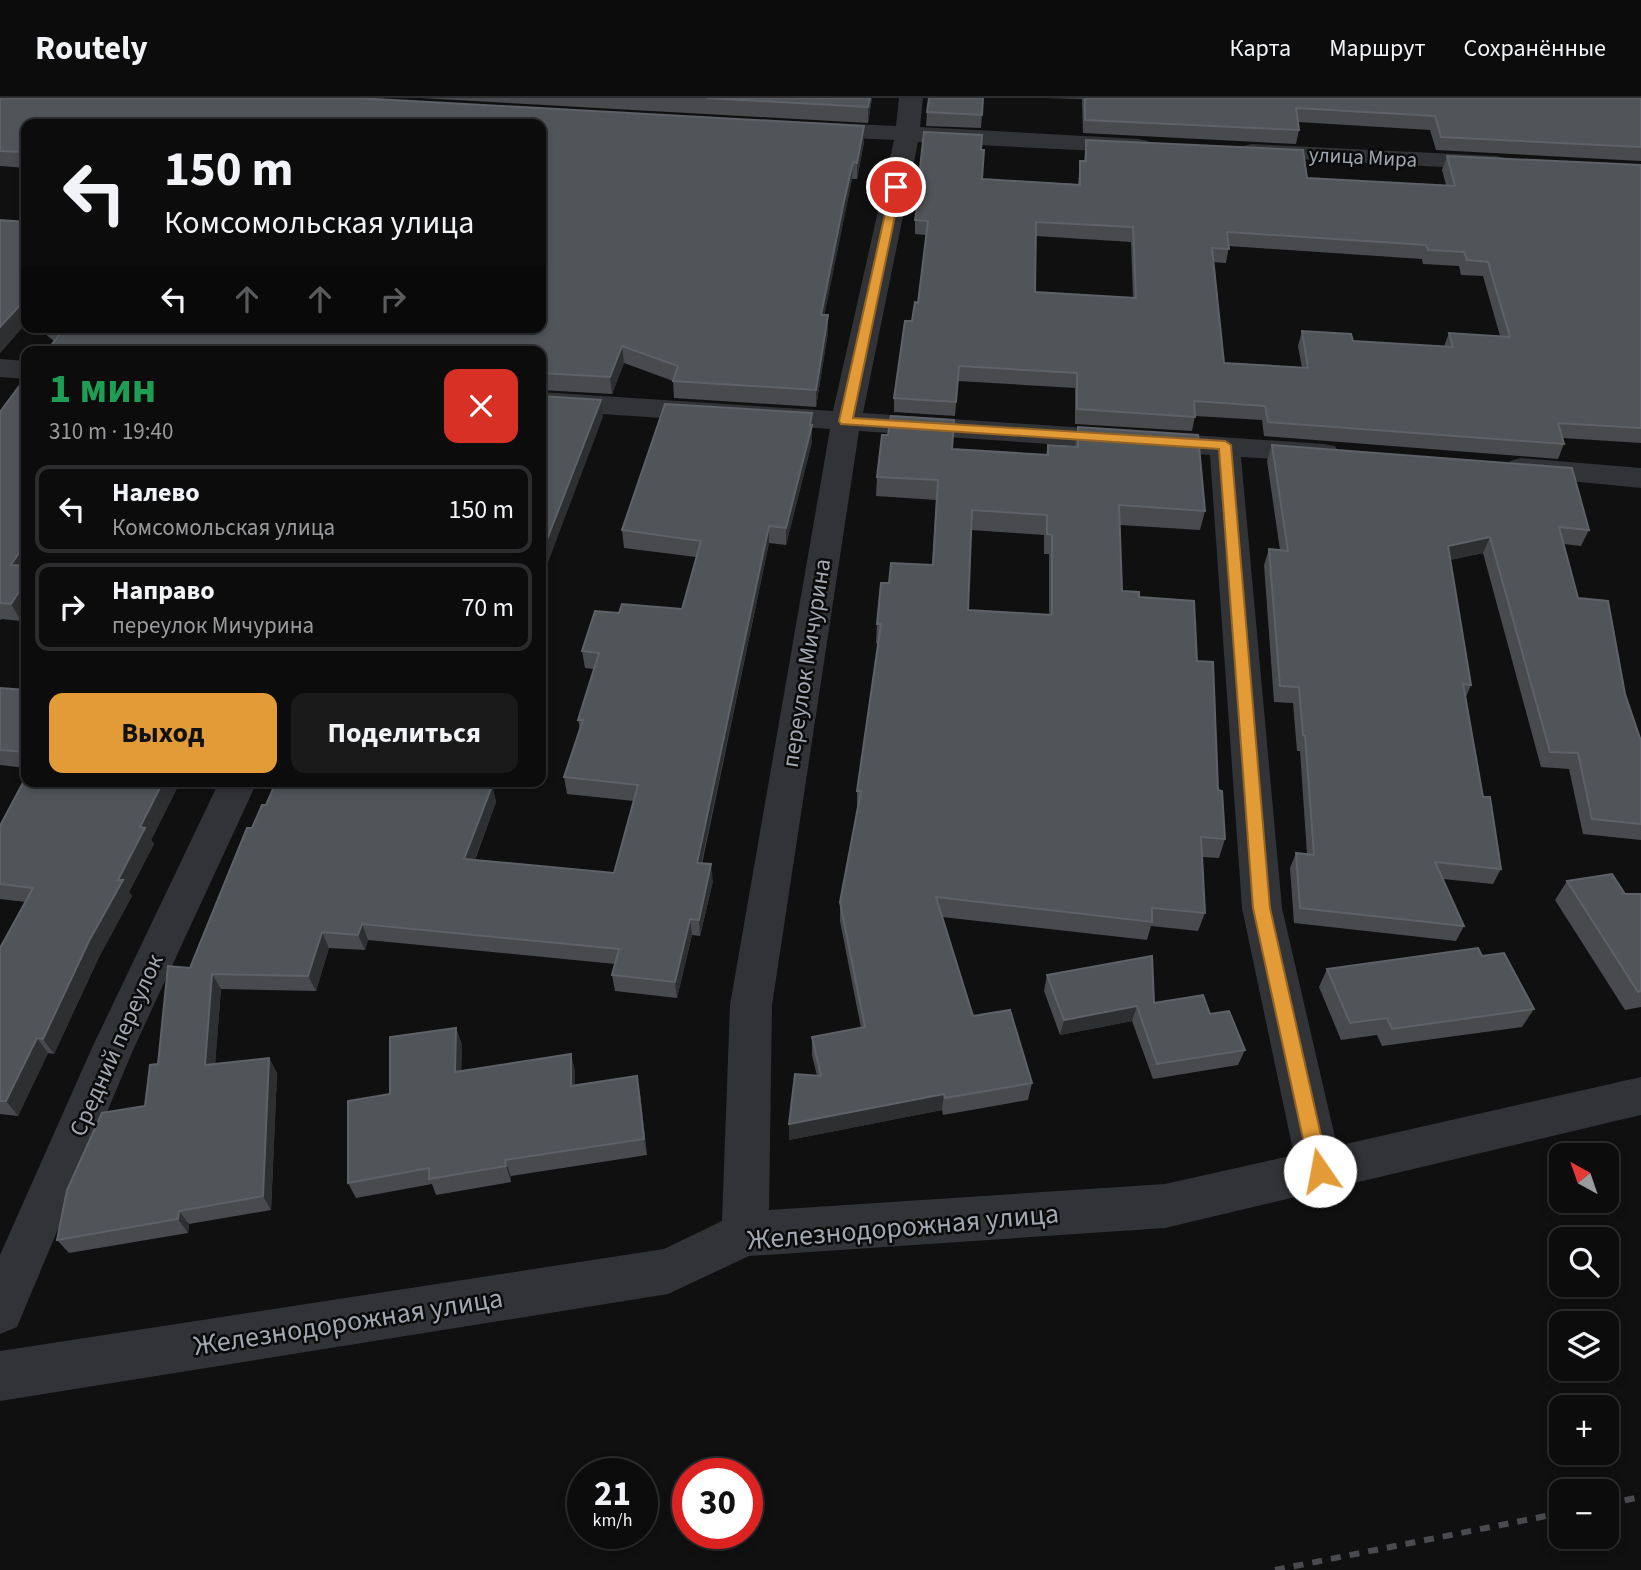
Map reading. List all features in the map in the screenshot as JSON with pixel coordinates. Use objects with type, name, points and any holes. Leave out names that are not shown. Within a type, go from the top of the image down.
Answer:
[{"type":"street","name":"переулок Мичурина","points":[[745,1234],[751,1005],[846,421],[907,135],[912,98]]},
{"type":"street","points":[[783,128],[1157,147]]},
{"type":"street","name":"улица Мира","points":[[1226,150],[1516,164]]},
{"type":"street","points":[[546,401],[1350,455]]},
{"type":"street","points":[[1225,445],[1262,908],[1320,1171]]},
{"type":"street","points":[[1489,466],[1641,478]]},
{"type":"street","name":"Средний переулок","points":[[0,1310],[112,1050],[237,787]]},
{"type":"street","name":"Железнодорожная улица","points":[[0,1377],[668,1271],[745,1234],[1165,1206],[1641,1096]]},
{"type":"building","points":[[0,98],[357,98],[864,126],[857,163],[853,162],[844,201],[821,315],[828,315],[816,390],[673,381],[678,366],[622,346],[610,377],[546,373],[546,346],[51,346],[59,335],[57,333],[546,333],[546,119],[21,119],[21,152],[0,151]]},
{"type":"building","points":[[707,98],[870,98],[868,107]]},
{"type":"building","points":[[929,98],[983,98],[982,115],[927,112]]},
{"type":"building","points":[[1085,98],[1641,98],[1641,147],[1441,137],[1435,116],[1296,108],[1299,130],[1085,120]]},
{"type":"building","points":[[924,132],[982,135],[982,179],[1080,185],[1080,161],[1086,161],[1086,140],[1303,150],[1307,178],[1455,186],[1447,156],[1641,165],[1641,428],[1558,423],[1564,444],[1268,422],[1265,406],[1194,401],[1195,417],[1077,409],[1077,373],[959,366],[956,402],[894,398],[905,321],[912,321],[915,302],[918,303],[928,221],[915,220],[923,169],[920,168]],"holes":[[[1036,222],[1133,227],[1136,298],[1035,292]],[[1227,232],[1426,245],[1428,250],[1464,252],[1467,260],[1488,262],[1510,337],[1449,333],[1453,347],[1353,341],[1351,334],[1302,331],[1308,368],[1224,363],[1212,248],[1229,249]]]},
{"type":"building","points":[[0,220],[21,222],[21,304],[0,327]]},
{"type":"building","points":[[21,384],[21,550],[11,565],[21,566],[21,589],[11,604],[0,603],[0,412]]},
{"type":"building","points":[[546,396],[601,400],[546,542]]},
{"type":"building","points":[[665,404],[812,413],[812,425],[786,528],[769,526],[697,863],[711,864],[699,920],[690,919],[675,982],[612,975],[619,949],[362,924],[358,935],[322,932],[308,976],[212,974],[205,1065],[269,1058],[263,1196],[179,1211],[178,1219],[57,1240],[67,1190],[102,1113],[145,1106],[150,1065],[158,1064],[168,966],[190,968],[247,828],[252,828],[274,787],[492,787],[464,859],[614,873],[638,785],[564,777],[583,720],[578,720],[599,653],[582,651],[595,611],[619,613],[622,604],[682,609],[701,541],[622,530]]},
{"type":"building","points":[[891,416],[954,420],[952,449],[1048,455],[1048,445],[1078,447],[1078,427],[1198,435],[1205,511],[1119,505],[1122,591],[1139,592],[1139,597],[1194,601],[1197,661],[1213,662],[1218,790],[1222,791],[1225,839],[1201,837],[1205,913],[1152,908],[1152,922],[936,897],[973,1016],[1010,1010],[1032,1083],[945,1098],[944,1094],[789,1124],[795,1074],[821,1076],[812,1037],[865,1027],[840,902],[861,791],[857,791],[881,624],[877,624],[881,583],[889,583],[891,563],[933,565],[938,480],[877,477],[882,435],[888,435]],"holes":[[[972,510],[1047,515],[1047,534],[1052,535],[1052,615],[968,610]]]},
{"type":"building","points":[[1272,445],[1572,468],[1589,530],[1559,527],[1578,598],[1608,601],[1625,694],[1641,741],[1641,824],[1592,819],[1578,753],[1550,752],[1490,537],[1448,546],[1471,685],[1463,684],[1483,797],[1490,797],[1501,869],[1435,862],[1464,926],[1300,908],[1296,853],[1314,855],[1299,687],[1280,686],[1269,549],[1288,551]]},
{"type":"building","points":[[0,688],[21,690],[21,752],[0,750]]},
{"type":"building","points":[[21,786],[160,787],[140,827],[145,828],[118,880],[123,880],[89,941],[43,1039],[37,1038],[6,1101],[0,1101],[0,948],[33,888],[0,884],[0,826]]},
{"type":"building","points":[[1612,874],[1625,894],[1641,894],[1641,991],[1638,992],[1567,881]]},
{"type":"building","points":[[1478,948],[1482,956],[1504,953],[1534,1009],[1392,1029],[1387,1018],[1350,1023],[1327,969]]},
{"type":"building","points":[[1152,956],[1154,1003],[1203,995],[1210,1014],[1229,1011],[1245,1050],[1157,1064],[1137,1006],[1064,1020],[1047,975]]},
{"type":"building","points":[[456,1028],[455,1072],[571,1054],[571,1086],[637,1076],[644,1139],[505,1160],[506,1166],[429,1179],[429,1168],[348,1183],[348,1101],[390,1094],[390,1037]]},
{"type":"railway","points":[[1619,1501],[1641,1497]]},
{"type":"railway","points":[[1275,1570],[1549,1515]]},
{"type":"route","points":[[896,187],[846,421],[1225,445],[1262,908],[1320,1171]]}]
